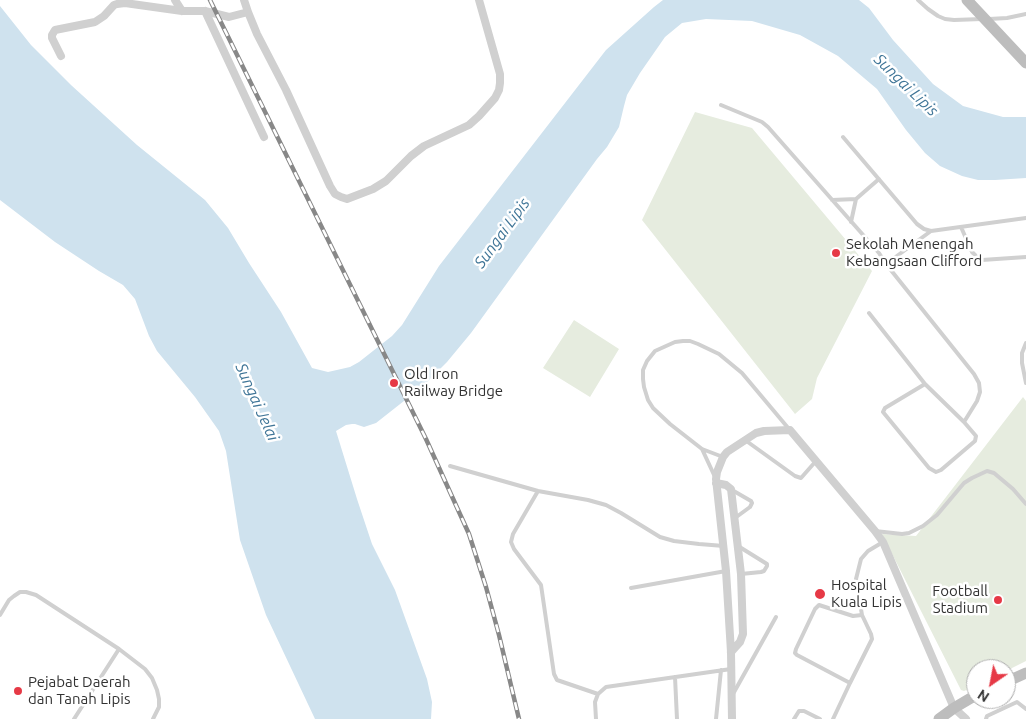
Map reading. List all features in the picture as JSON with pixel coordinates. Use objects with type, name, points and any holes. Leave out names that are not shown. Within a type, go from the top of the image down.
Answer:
[{"type":"main road","points":[[967,0],[1026,63]]},
{"type":"main road","points":[[938,719],[966,701]]},
{"type":"street","points":[[175,0],[182,11]]},
{"type":"street","points":[[244,0],[257,34],[286,90],[330,186],[335,194],[347,199],[373,189],[386,181],[424,146],[469,125],[495,98],[499,90],[500,74],[479,0]]},
{"type":"street","points":[[61,56],[52,38],[55,30],[95,22],[117,4],[125,3],[182,11],[205,11],[229,17],[248,12]]},
{"type":"street","points":[[205,11],[264,137]]},
{"type":"street","points":[[732,719],[731,652],[724,546],[716,481],[717,472],[727,452],[756,433],[790,430],[883,542],[954,708],[966,719]]},
{"type":"street","points":[[716,481],[731,489],[741,574],[743,634],[740,642],[731,652]]},
{"type":"lane","points":[[918,0],[928,10],[938,16],[954,20],[1007,18],[1026,14]]},
{"type":"lane","points":[[721,105],[762,122],[768,127],[879,253],[974,374],[979,383],[980,392],[977,402],[964,422]]},
{"type":"lane","points":[[843,137],[920,227],[931,231],[1026,218]]},
{"type":"lane","points":[[832,200],[856,199],[879,180]]},
{"type":"lane","points":[[851,222],[856,199]]},
{"type":"lane","points":[[961,227],[972,252],[982,260],[1026,257]]},
{"type":"lane","points":[[886,264],[931,231]]},
{"type":"lane","points":[[869,313],[925,384],[976,436],[975,440],[941,470],[936,472],[929,468],[883,412],[885,408],[925,384]]},
{"type":"lane","points":[[723,457],[702,450],[653,408],[648,400],[643,379],[647,361],[655,351],[676,342],[690,341],[718,354],[742,373],[790,430]]},
{"type":"lane","points":[[1026,343],[1022,353],[1026,383]]},
{"type":"lane","points":[[745,440],[795,476],[801,478],[816,461]]},
{"type":"lane","points":[[702,450],[716,481]]},
{"type":"lane","points":[[450,466],[538,491],[606,505],[660,537],[674,542],[724,546]]},
{"type":"lane","points":[[875,531],[902,534],[915,531],[937,515],[964,483],[987,471],[994,473],[1013,489],[1026,504]]},
{"type":"lane","points":[[731,489],[752,501],[750,507],[735,518]]},
{"type":"lane","points":[[538,491],[513,534],[511,542],[514,549],[541,585],[554,674],[557,680],[598,694]]},
{"type":"lane","points":[[832,719],[872,639],[862,615],[856,579],[861,559],[868,551],[883,542]]},
{"type":"lane","points":[[738,546],[767,564],[764,571],[741,574]]},
{"type":"lane","points":[[632,588],[726,571]]},
{"type":"lane","points":[[0,616],[9,600],[20,592],[26,592],[36,595],[119,649],[146,669],[152,678],[159,699],[159,707],[154,719]]},
{"type":"lane","points":[[850,683],[797,655],[796,649],[814,609],[819,605],[853,616],[862,615]]},
{"type":"lane","points":[[732,696],[776,617]]},
{"type":"lane","points":[[74,719],[119,649]]},
{"type":"lane","points":[[596,719],[595,702],[598,694],[606,687],[731,669]]},
{"type":"lane","points":[[716,719],[720,670]]},
{"type":"lane","points":[[675,677],[677,719]]},
{"type":"lane","points":[[986,719],[987,716],[1017,702],[1026,709]]},
{"type":"lane","points":[[794,719],[799,711],[804,711],[820,719]]},
{"type":"shaded area","points":[[695,112],[752,128],[872,271],[817,378],[812,399],[795,414],[642,220]]},
{"type":"shaded area","points":[[574,320],[619,349],[590,397],[543,368]]},
{"type":"shaded area","points":[[1023,397],[1026,401],[1026,661],[1016,666],[1016,659],[966,659],[966,690],[961,690],[882,534],[916,536]]},
{"type":"water","points":[[663,0],[859,0],[869,8],[893,40],[933,84],[963,106],[1003,117],[1026,117],[1026,178],[978,180],[962,176],[940,166],[925,153],[906,130],[877,89],[838,56],[800,35],[752,21],[706,19],[682,23],[665,37],[640,73],[627,95],[619,127],[607,147],[471,333],[447,362],[423,386],[376,423],[364,427],[355,424],[346,425],[336,431],[372,544],[395,590],[427,679],[432,702],[431,719],[315,719],[266,615],[240,540],[226,451],[219,431],[195,397],[157,351],[149,336],[135,299],[123,285],[55,242],[0,200],[0,6],[31,45],[71,85],[137,145],[205,200],[228,228],[281,312],[312,368],[328,372],[350,367],[359,362],[392,336],[402,325],[439,266],[606,50]]},
{"type":"railway","points":[[210,0],[426,439],[469,534],[499,635],[519,719]]},
{"type":"place","name":"Sekolah Menengah Kebangsaan Clifford","points":[[836,253]]},
{"type":"place","name":"Old Iron Railway Bridge","points":[[394,383]]},
{"type":"place","name":"Hospital Kuala Lipis","points":[[820,594]]},
{"type":"place","name":"Football Stadium","points":[[998,600]]},
{"type":"place","name":"Pejabat Daerah dan Tanah Lipis","points":[[18,691]]},
{"type":"water label","name":"Sungai Lipis","points":[[906,85]]},
{"type":"water label","name":"Sungai Lipis","points":[[502,233]]},
{"type":"water label","name":"Sungai Jelai","points":[[257,402]]}]
